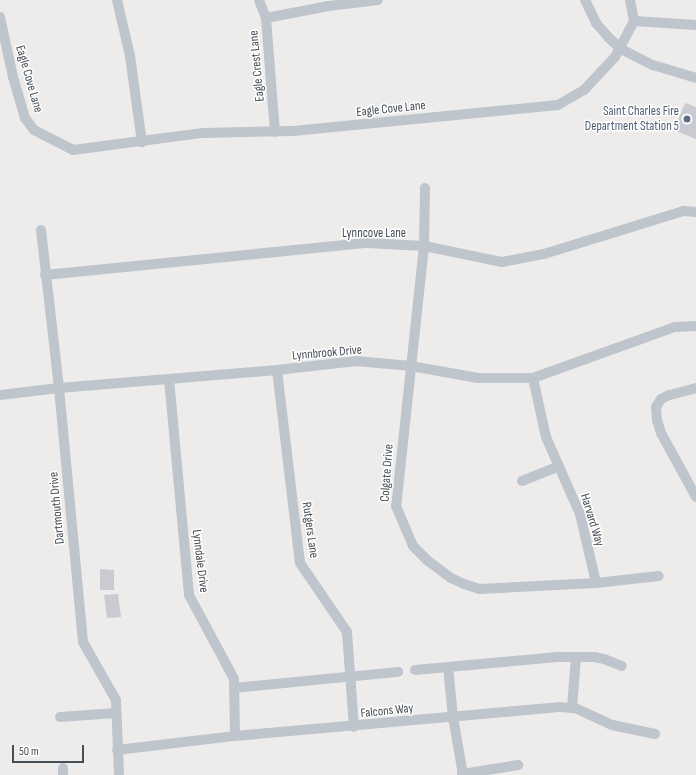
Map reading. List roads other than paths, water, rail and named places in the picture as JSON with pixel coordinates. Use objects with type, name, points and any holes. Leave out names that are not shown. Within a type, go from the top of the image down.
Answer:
[{"type":"street","points":[[117,0],[130,56],[142,142]]},
{"type":"street","name":"Eagle Crest Lane","points":[[259,0],[266,18],[275,132]]},
{"type":"street","points":[[266,18],[329,6],[378,0]]},
{"type":"street","points":[[585,0],[596,23],[621,49],[653,65],[696,78]]},
{"type":"street","points":[[621,49],[626,34],[634,21],[630,0]]},
{"type":"street","name":"Eagle Cove Lane","points":[[0,17],[15,84],[25,118],[34,130],[59,145],[73,150],[203,133],[275,132],[558,105],[584,90],[621,49]]},
{"type":"street","points":[[634,21],[696,25]]},
{"type":"street","name":"Colgate Drive","points":[[425,188],[424,246],[396,506],[413,546],[427,560],[451,578],[479,589],[596,582],[659,576]]},
{"type":"street","name":"Lynncove Lane","points":[[45,275],[367,243],[424,246],[502,262],[544,254],[684,211],[696,212]]},
{"type":"street","name":"Dartmouth Drive","points":[[40,230],[59,388],[83,642],[116,700],[119,775]]},
{"type":"street","name":"Lynnbrook Drive","points":[[0,395],[59,388],[277,370],[356,361],[411,366],[478,378],[534,378],[676,327],[696,326]]},
{"type":"street","name":"Rutgers Lane","points":[[277,370],[300,563],[347,632],[354,727]]},
{"type":"street","name":"Harvard Way","points":[[534,378],[546,437],[580,514],[596,582]]},
{"type":"street","name":"Lynndale Drive","points":[[169,379],[189,595],[234,679],[235,736]]},
{"type":"street","points":[[696,388],[669,395],[661,399],[656,407],[657,420],[661,433],[696,496]]},
{"type":"street","points":[[522,481],[559,466]]},
{"type":"street","points":[[415,670],[557,657],[604,659],[622,666]]},
{"type":"street","points":[[572,708],[576,657]]},
{"type":"street","points":[[448,667],[453,717],[463,775],[518,765]]},
{"type":"street","points":[[234,688],[351,678],[398,672]]},
{"type":"street","name":"Falcons Way","points":[[117,750],[235,736],[354,727],[559,707],[572,708],[612,725],[655,734]]},
{"type":"street","points":[[60,717],[116,713]]},
{"type":"place","name":"Saint Charles Fire Department Station 5","points":[[687,119]]}]
